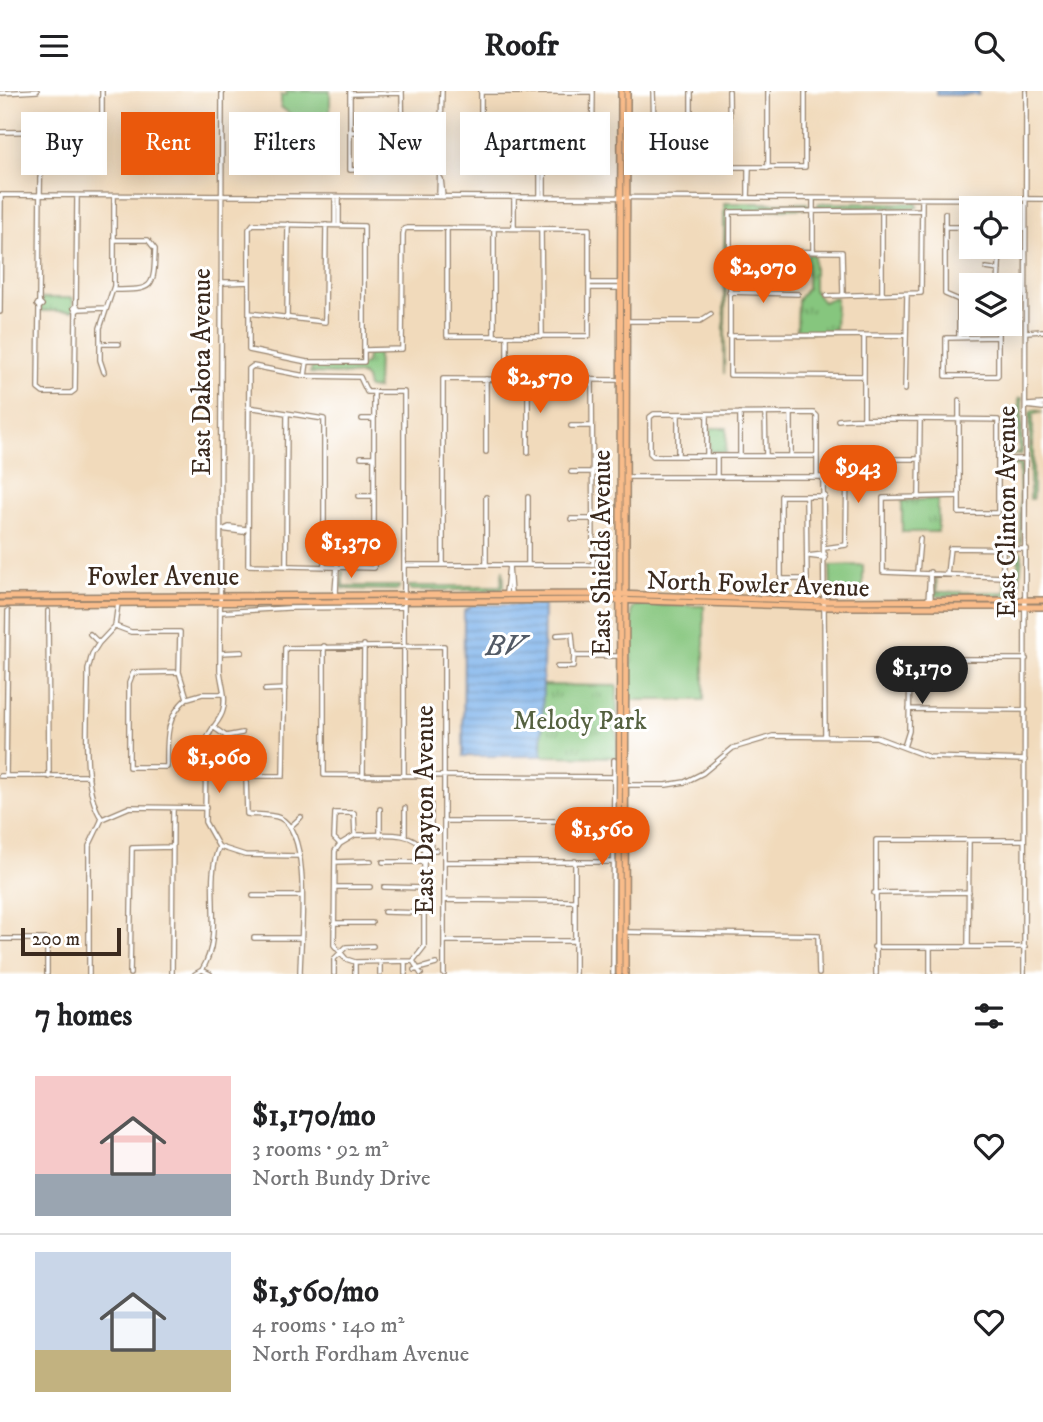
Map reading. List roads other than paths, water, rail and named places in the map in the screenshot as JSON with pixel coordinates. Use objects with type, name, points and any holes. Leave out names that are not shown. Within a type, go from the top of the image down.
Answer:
[{"type":"main road","name":"East Shields Avenue","points":[[621,91],[627,321],[621,431],[627,526],[621,656],[623,785]]},
{"type":"main road","name":"East Shields Avenue","points":[[619,974],[619,821],[627,736],[621,286],[627,91]]},
{"type":"main road","name":"Fowler Avenue","points":[[0,604],[119,604],[336,594],[404,600],[508,594],[624,597]]},
{"type":"main road","points":[[476,600],[506,597],[508,594]]},
{"type":"main road","name":"Fowler Avenue","points":[[0,597],[156,597],[220,600]]},
{"type":"main road","points":[[34,604],[74,601],[78,597]]},
{"type":"main road","points":[[119,604],[121,601],[156,597]]},
{"type":"main road","name":"North Fowler Avenue","points":[[624,597],[724,604],[930,601],[1043,607]]},
{"type":"main road","name":"North Fowler Avenue","points":[[220,600],[624,597],[772,599],[900,607],[1026,604],[1043,600]]},
{"type":"main road","points":[[724,604],[766,602],[772,599]]},
{"type":"main road","points":[[900,607],[930,601]]},
{"type":"main road","points":[[621,692],[624,695],[627,736]]},
{"type":"main road","name":"East Shields Avenue","points":[[619,821],[625,974]]},
{"type":"street","points":[[0,93],[37,91]]},
{"type":"street","points":[[102,91],[102,112]]},
{"type":"street","name":"East Dakota Avenue","points":[[219,847],[205,822],[206,739],[223,711],[224,694],[220,653],[223,529],[222,91]]},
{"type":"street","points":[[442,91],[442,112]]},
{"type":"street","points":[[481,112],[481,91],[593,91],[593,112]]},
{"type":"street","points":[[653,91],[654,112]]},
{"type":"street","points":[[691,91],[691,112]]},
{"type":"street","points":[[729,91],[729,112]]},
{"type":"street","points":[[768,91],[768,168]]},
{"type":"street","points":[[733,168],[804,167],[805,91]]},
{"type":"street","name":"East Clinton Avenue","points":[[1024,974],[1026,91]]},
{"type":"street","points":[[354,170],[350,170],[350,92],[402,92],[402,112]]},
{"type":"street","points":[[0,132],[21,132]]},
{"type":"street","points":[[350,132],[354,132]]},
{"type":"street","points":[[748,168],[748,198]]},
{"type":"street","points":[[40,175],[39,392],[74,392],[77,196]]},
{"type":"street","points":[[441,175],[441,197]]},
{"type":"street","points":[[542,175],[542,197]]},
{"type":"street","points":[[0,312],[0,195],[1043,199]]},
{"type":"street","points":[[104,372],[100,344],[101,322],[114,290],[114,196]]},
{"type":"street","points":[[337,197],[337,225]]},
{"type":"street","points":[[514,197],[514,228]]},
{"type":"street","points":[[813,199],[813,251]]},
{"type":"street","points":[[826,296],[921,292],[922,199]]},
{"type":"street","points":[[864,376],[730,375],[730,212],[922,210]]},
{"type":"street","points":[[882,211],[882,294]]},
{"type":"street","points":[[945,213],[945,294],[959,300],[959,337]]},
{"type":"street","points":[[287,319],[288,225]]},
{"type":"street","points":[[249,313],[325,322],[326,225]]},
{"type":"street","points":[[326,225],[364,226],[364,362],[307,362],[250,351],[250,226],[326,225]]},
{"type":"street","points":[[945,227],[959,227]]},
{"type":"street","points":[[365,350],[402,349],[404,229],[447,228],[589,229],[589,336],[447,336],[447,228]]},
{"type":"street","points":[[494,228],[494,336]]},
{"type":"street","points":[[541,228],[542,336]]},
{"type":"street","points":[[114,240],[148,240],[155,249],[154,275],[150,287],[145,290],[114,290]]},
{"type":"street","points":[[729,251],[842,252],[843,294]]},
{"type":"street","points":[[999,259],[999,273]]},
{"type":"street","points":[[986,268],[999,270]]},
{"type":"street","points":[[221,282],[249,282]]},
{"type":"street","points":[[589,286],[621,286]]},
{"type":"street","points":[[729,292],[798,294]]},
{"type":"street","points":[[905,390],[907,294]]},
{"type":"street","points":[[1022,295],[1027,295]]},
{"type":"street","points":[[77,309],[105,308]]},
{"type":"street","points":[[627,321],[700,321],[711,314]]},
{"type":"street","points":[[1026,332],[1043,331]]},
{"type":"street","points":[[864,335],[864,419]]},
{"type":"street","points":[[729,336],[906,335]]},
{"type":"street","points":[[507,336],[507,379]]},
{"type":"street","points":[[998,337],[997,377],[947,377],[946,338],[998,337]]},
{"type":"street","points":[[100,344],[119,344]]},
{"type":"street","points":[[305,376],[307,362]]},
{"type":"street","points":[[374,392],[374,568],[248,565],[246,529],[249,369],[253,366],[305,376],[360,377],[365,390],[404,392],[404,776]]},
{"type":"street","points":[[443,565],[443,379],[624,380]]},
{"type":"street","points":[[486,379],[486,452]]},
{"type":"street","points":[[528,379],[528,451]]},
{"type":"street","points":[[405,565],[593,565],[592,379]]},
{"type":"street","points":[[838,420],[864,419],[920,419],[959,419],[998,419],[998,513],[959,513],[959,496],[959,419],[959,400]]},
{"type":"street","points":[[1026,406],[1043,406]]},
{"type":"street","points":[[248,407],[286,415],[324,418],[324,566]]},
{"type":"street","points":[[740,413],[740,456]]},
{"type":"street","points":[[765,413],[766,456]]},
{"type":"street","points":[[791,413],[791,456]]},
{"type":"street","points":[[678,414],[678,456]]},
{"type":"street","points":[[707,414],[707,456]]},
{"type":"street","points":[[817,456],[651,455],[651,415],[815,414],[817,456],[817,477]]},
{"type":"street","points":[[286,415],[286,566]]},
{"type":"street","points":[[362,419],[374,419]]},
{"type":"street","points":[[919,498],[920,419]]},
{"type":"street","points":[[571,426],[592,426]]},
{"type":"street","points":[[717,456],[717,477]]},
{"type":"street","points":[[361,457],[374,457]]},
{"type":"street","points":[[825,548],[845,547],[847,459],[920,459]]},
{"type":"street","points":[[998,459],[1026,459]]},
{"type":"street","points":[[571,472],[592,472]]},
{"type":"street","points":[[624,477],[823,477],[825,736]]},
{"type":"street","points":[[359,496],[374,496]]},
{"type":"street","points":[[806,496],[811,556],[807,579],[781,579],[781,496],[806,496],[825,496]]},
{"type":"street","points":[[959,496],[883,498],[883,572],[1003,577],[1003,549]]},
{"type":"street","points":[[486,497],[486,565]]},
{"type":"street","points":[[528,497],[528,565]]},
{"type":"street","points":[[571,519],[592,519]]},
{"type":"street","points":[[223,529],[243,532],[246,529]]},
{"type":"street","points":[[360,535],[374,534]]},
{"type":"street","points":[[918,572],[920,539]]},
{"type":"street","points":[[947,574],[950,548],[1027,549]]},
{"type":"street","points":[[811,556],[825,556]]},
{"type":"street","points":[[508,594],[509,565]]},
{"type":"street","points":[[336,594],[337,566]]},
{"type":"street","points":[[930,572],[930,601]]},
{"type":"street","points":[[102,819],[93,807],[89,776],[88,670],[92,654],[115,626],[119,604],[113,597]]},
{"type":"street","points":[[220,612],[404,600]]},
{"type":"street","points":[[6,776],[8,611]]},
{"type":"street","points":[[48,611],[48,778]]},
{"type":"street","points":[[115,626],[131,632],[180,632],[179,671],[187,698]]},
{"type":"street","points":[[90,634],[99,643]]},
{"type":"street","points":[[557,635],[572,634],[574,656],[573,667],[557,667]]},
{"type":"street","points":[[363,776],[364,645]]},
{"type":"street","points":[[207,776],[284,776],[285,648],[404,645]]},
{"type":"street","name":"East Dayton Avenue","points":[[404,645],[444,646],[444,974]]},
{"type":"street","points":[[324,646],[324,775],[614,778]]},
{"type":"street","points":[[220,653],[242,652]]},
{"type":"street","points":[[574,656],[621,656]]},
{"type":"street","points":[[904,747],[909,731],[910,659],[1026,659]]},
{"type":"street","points":[[179,671],[133,673],[128,683],[129,767],[167,767],[167,726],[175,708],[187,698],[202,694],[224,694]]},
{"type":"street","points":[[265,690],[285,689]]},
{"type":"street","points":[[909,709],[1026,710]]},
{"type":"street","points":[[213,727],[230,737],[242,733]]},
{"type":"street","points":[[623,785],[666,786],[685,782],[703,773],[733,748],[756,739],[876,737],[929,757],[1025,760]]},
{"type":"street","name":"East Shields Avenue","points":[[613,974],[614,862],[619,821],[614,759]]},
{"type":"street","points":[[0,776],[89,776]]},
{"type":"street","points":[[246,776],[247,814],[279,817],[298,839],[301,896],[300,974]]},
{"type":"street","points":[[424,851],[430,844],[430,805]]},
{"type":"street","points":[[89,974],[89,846],[102,819],[130,807],[206,808]]},
{"type":"street","points":[[172,974],[173,808]]},
{"type":"street","points":[[405,808],[405,836]]},
{"type":"street","points":[[380,809],[380,836]]},
{"type":"street","points":[[340,844],[334,838],[335,813],[354,813],[355,835]]},
{"type":"street","points":[[290,827],[301,817]]},
{"type":"street","points":[[446,821],[619,821]]},
{"type":"street","points":[[355,835],[405,836],[421,844],[424,851],[424,947],[413,961],[355,962],[339,953],[334,944],[334,923],[335,862],[340,844],[355,835]]},
{"type":"street","points":[[968,947],[969,839]]},
{"type":"street","points":[[876,974],[876,840],[1024,840]]},
{"type":"street","points":[[130,974],[132,848],[172,847]]},
{"type":"street","points":[[195,974],[202,970],[210,958],[213,862],[219,847],[245,855],[300,856]]},
{"type":"street","points":[[424,851],[436,850]]},
{"type":"street","points":[[335,862],[371,861]]},
{"type":"street","points":[[575,861],[575,974]]},
{"type":"street","points":[[383,862],[425,862]]},
{"type":"street","points":[[445,862],[614,862]]},
{"type":"street","points":[[335,887],[370,887]]},
{"type":"street","points":[[384,887],[425,888]]},
{"type":"street","points":[[874,893],[968,892]]},
{"type":"street","points":[[253,896],[301,896]]},
{"type":"street","points":[[445,900],[575,901]]},
{"type":"street","points":[[384,912],[425,913]]},
{"type":"street","points":[[334,923],[372,923]]},
{"type":"street","points":[[625,932],[811,933],[818,935],[819,973]]},
{"type":"street","points":[[254,938],[300,938]]},
{"type":"street","points":[[0,939],[47,939],[47,974]]},
{"type":"street","points":[[445,941],[575,941]]},
{"type":"street","points":[[334,974],[334,960],[346,947],[373,946]]},
{"type":"street","points":[[874,947],[1025,947]]},
{"type":"street","points":[[930,947],[930,974]]},
{"type":"street","points":[[413,961],[417,971],[436,964]]},
{"type":"street","points":[[355,962],[355,974]]},
{"type":"street","points":[[380,963],[380,974]]},
{"type":"street","points":[[405,963],[405,974]]},
{"type":"street","points":[[202,970],[209,974]]},
{"type":"water","points":[[936,91],[979,91],[979,95],[936,95]]},
{"type":"water","name":"BV","points":[[472,605],[544,605],[542,756],[463,756],[464,611]]},
{"type":"park label","name":"Melody Park","points":[[580,721]]}]
